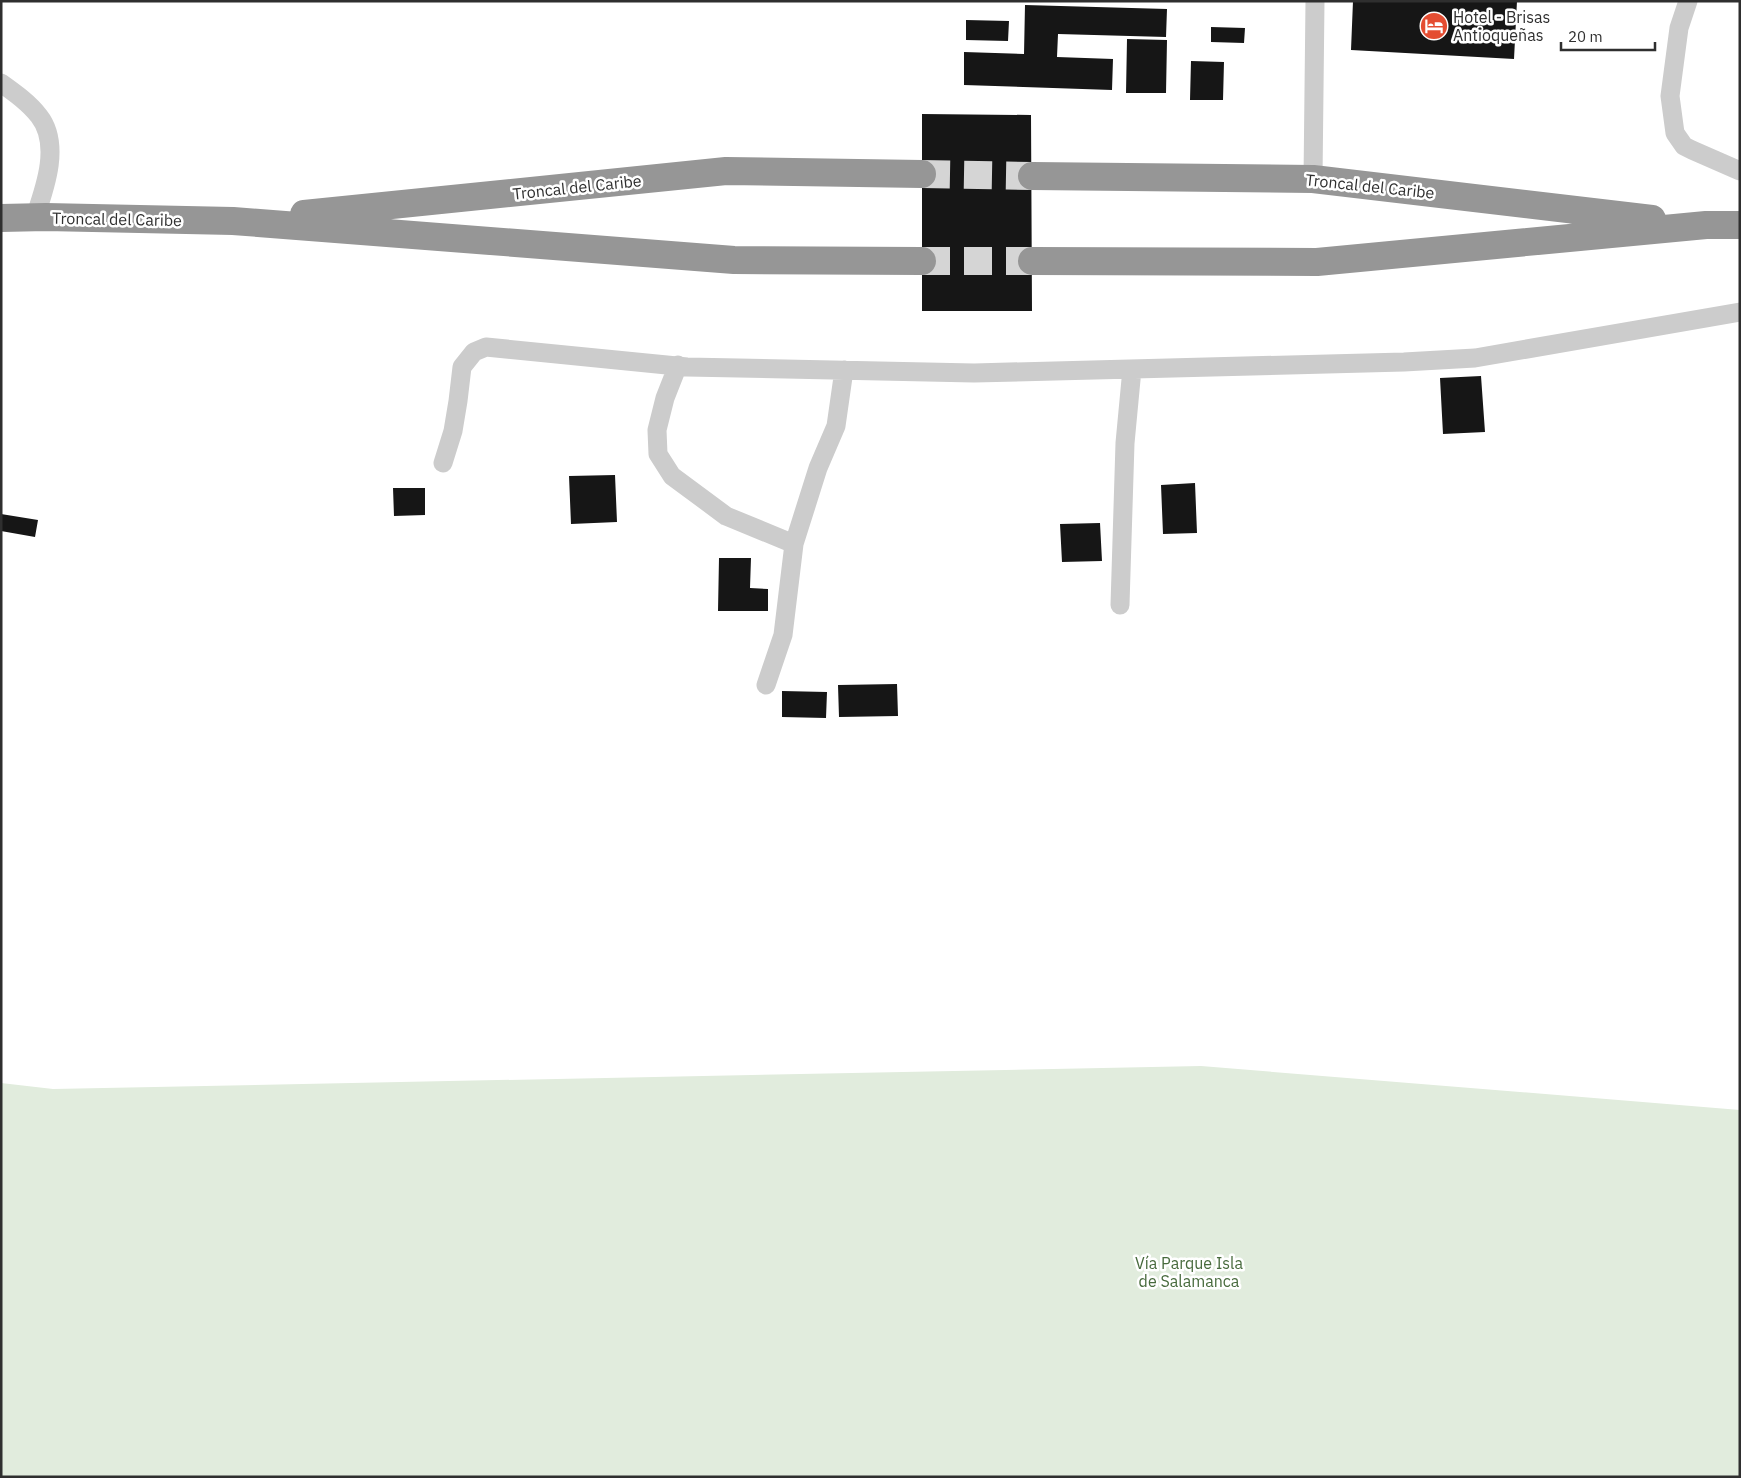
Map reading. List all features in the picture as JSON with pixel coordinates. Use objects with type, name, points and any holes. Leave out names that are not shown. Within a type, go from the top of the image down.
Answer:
[{"type":"highway","name":"Troncal del Caribe","points":[[233,222],[726,172],[922,174]]},
{"type":"highway","name":"Troncal del Caribe","points":[[1032,176],[1313,179],[1706,225]]},
{"type":"highway","name":"Troncal del Caribe","points":[[1,218],[35,217],[233,222],[734,260],[922,261]]},
{"type":"highway","name":"Troncal del Caribe","points":[[1032,261],[1317,262],[1706,225],[1740,225]]},
{"type":"lane","points":[[1313,179],[1315,1]]},
{"type":"lane","points":[[1688,1],[1679,28],[1670,96],[1676,133],[1684,146],[1740,171]]},
{"type":"lane","points":[[1,83],[35,111],[41,118],[48,136],[48,178],[35,217]]},
{"type":"lane","points":[[443,463],[454,423],[462,367],[470,356],[478,350],[486,348],[503,348],[678,366],[974,373],[1404,362],[1476,358],[1740,312]]},
{"type":"lane","points":[[678,366],[665,398],[657,430],[658,454],[672,476],[726,516],[794,544]]},
{"type":"lane","points":[[1120,605],[1125,443],[1132,369]]},
{"type":"lane","points":[[766,684],[783,635],[794,544],[818,468],[836,426],[844,370]]},
{"type":"green space","name":"Vía Parque Isla de Salamanca","points":[[1201,1066],[1740,1110],[1740,1477],[1,1477],[1,1083],[53,1089]]},
{"type":"building","name":"Hotel - Brisas Antioqueñas","points":[[1353,1],[1517,1],[1514,59],[1351,50]]},
{"type":"building","points":[[1025,5],[1167,9],[1166,37],[1058,34],[1057,57],[1113,59],[1112,90],[964,85],[964,52],[1024,54]]},
{"type":"building","points":[[966,20],[1009,21],[1008,41],[966,40]]},
{"type":"building","points":[[1211,27],[1245,28],[1244,43],[1211,42]]},
{"type":"building","points":[[1127,39],[1167,40],[1166,93],[1126,93]]},
{"type":"building","points":[[1191,61],[1224,62],[1223,100],[1190,100]]},
{"type":"building","points":[[922,114],[1031,115],[1032,311],[922,311]]},
{"type":"building","points":[[1481,376],[1485,432],[1443,434],[1440,378]]},
{"type":"building","points":[[615,475],[617,522],[571,524],[569,476]]},
{"type":"building","points":[[1195,483],[1197,533],[1163,534],[1161,485]]},
{"type":"building","points":[[393,488],[425,488],[425,515],[394,516]]},
{"type":"building","points":[[1,514],[38,520],[35,537],[1,531]]},
{"type":"building","points":[[1100,523],[1102,561],[1062,562],[1060,524]]},
{"type":"building","points":[[719,558],[751,558],[750,588],[768,589],[768,611],[718,611]]},
{"type":"building","points":[[897,684],[898,716],[839,717],[838,685]]},
{"type":"building","points":[[782,691],[827,692],[826,718],[782,717]]},
{"type":"tunnel","points":[[922,174],[1032,176]]},
{"type":"tunnel","points":[[922,261],[1032,261]]},
{"type":"place","name":"Hotel - Brisas Antioqueñas","points":[[1434,26]]}]
